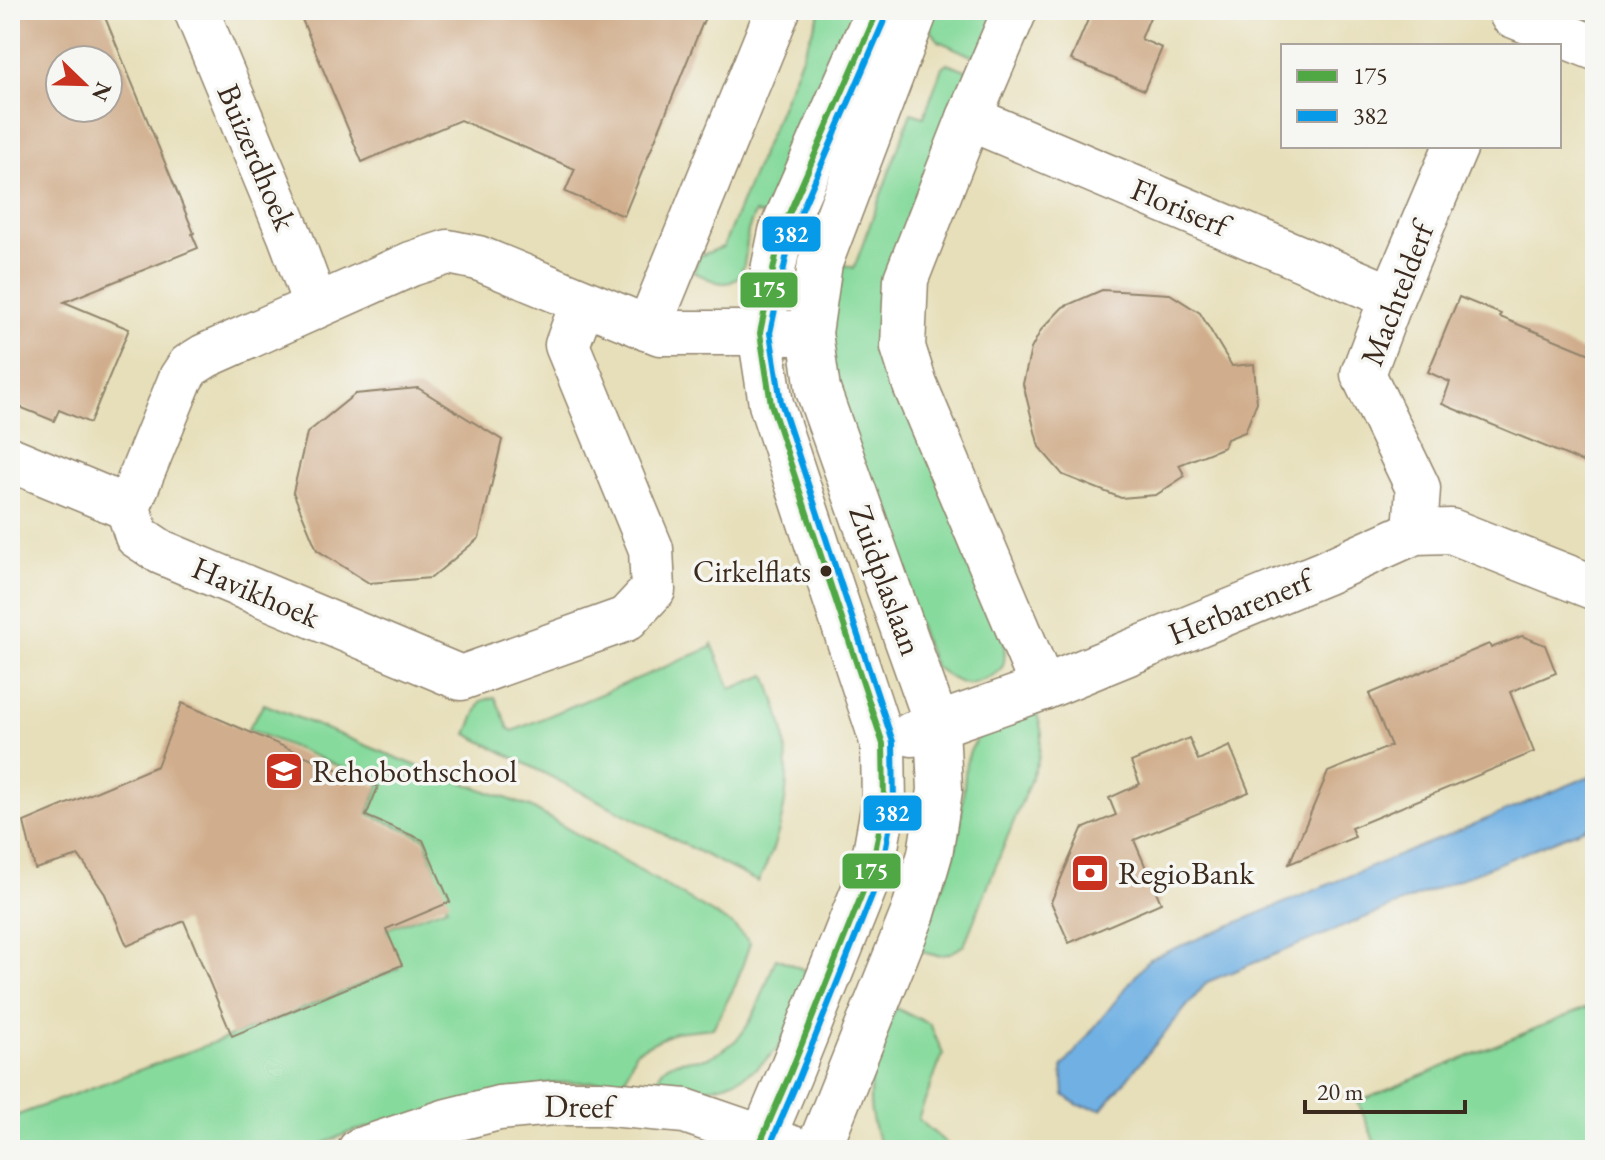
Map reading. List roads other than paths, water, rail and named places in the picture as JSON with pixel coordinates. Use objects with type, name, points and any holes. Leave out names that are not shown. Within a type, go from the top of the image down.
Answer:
[{"type":"street","name":"Buizerdhoek","points":[[196,10],[316,306]]},
{"type":"street","points":[[648,329],[778,10]]},
{"type":"street","name":"Zuidplaslaan","points":[[772,1146],[801,1048],[872,869],[884,803],[883,744],[771,404],[760,333],[781,232],[878,10]]},
{"type":"street","name":"Zuidplaslaan","points":[[818,1150],[913,913],[930,854],[940,790],[937,725],[818,390],[810,333],[820,263],[916,10]]},
{"type":"street","points":[[1015,10],[906,279],[903,347],[915,385],[1043,688]]},
{"type":"street","points":[[1508,24],[1595,48]]},
{"type":"street","name":"Floriserf","points":[[969,118],[1392,297]]},
{"type":"street","name":"Machtelderf","points":[[1415,532],[1418,488],[1363,374],[1455,148]]},
{"type":"street","points":[[10,459],[128,508],[181,378],[189,366],[205,356],[411,264],[448,252],[478,258],[660,333],[810,333]]},
{"type":"street","name":"Havikhoek","points":[[128,508],[137,536],[161,552],[461,678],[626,619],[653,590],[651,549],[567,345],[583,302]]},
{"type":"street","name":"Herbarenerf","points":[[883,744],[1043,688],[1310,579],[1415,532],[1451,531],[1595,588]]},
{"type":"street","name":"Dreef","points":[[360,1150],[447,1121],[499,1108],[553,1103],[600,1103],[685,1111],[772,1146]]},
{"type":"water","points":[[1595,774],[1595,824],[1207,982],[1102,1109],[1078,1105],[1064,1095],[1062,1068],[1149,959]]},
{"type":"place","name":"Cirkelflats","points":[[826,571]]},
{"type":"place","name":"Rehobothschool","points":[[284,771]]},
{"type":"place","name":"RegioBank","points":[[1090,873]]}]
